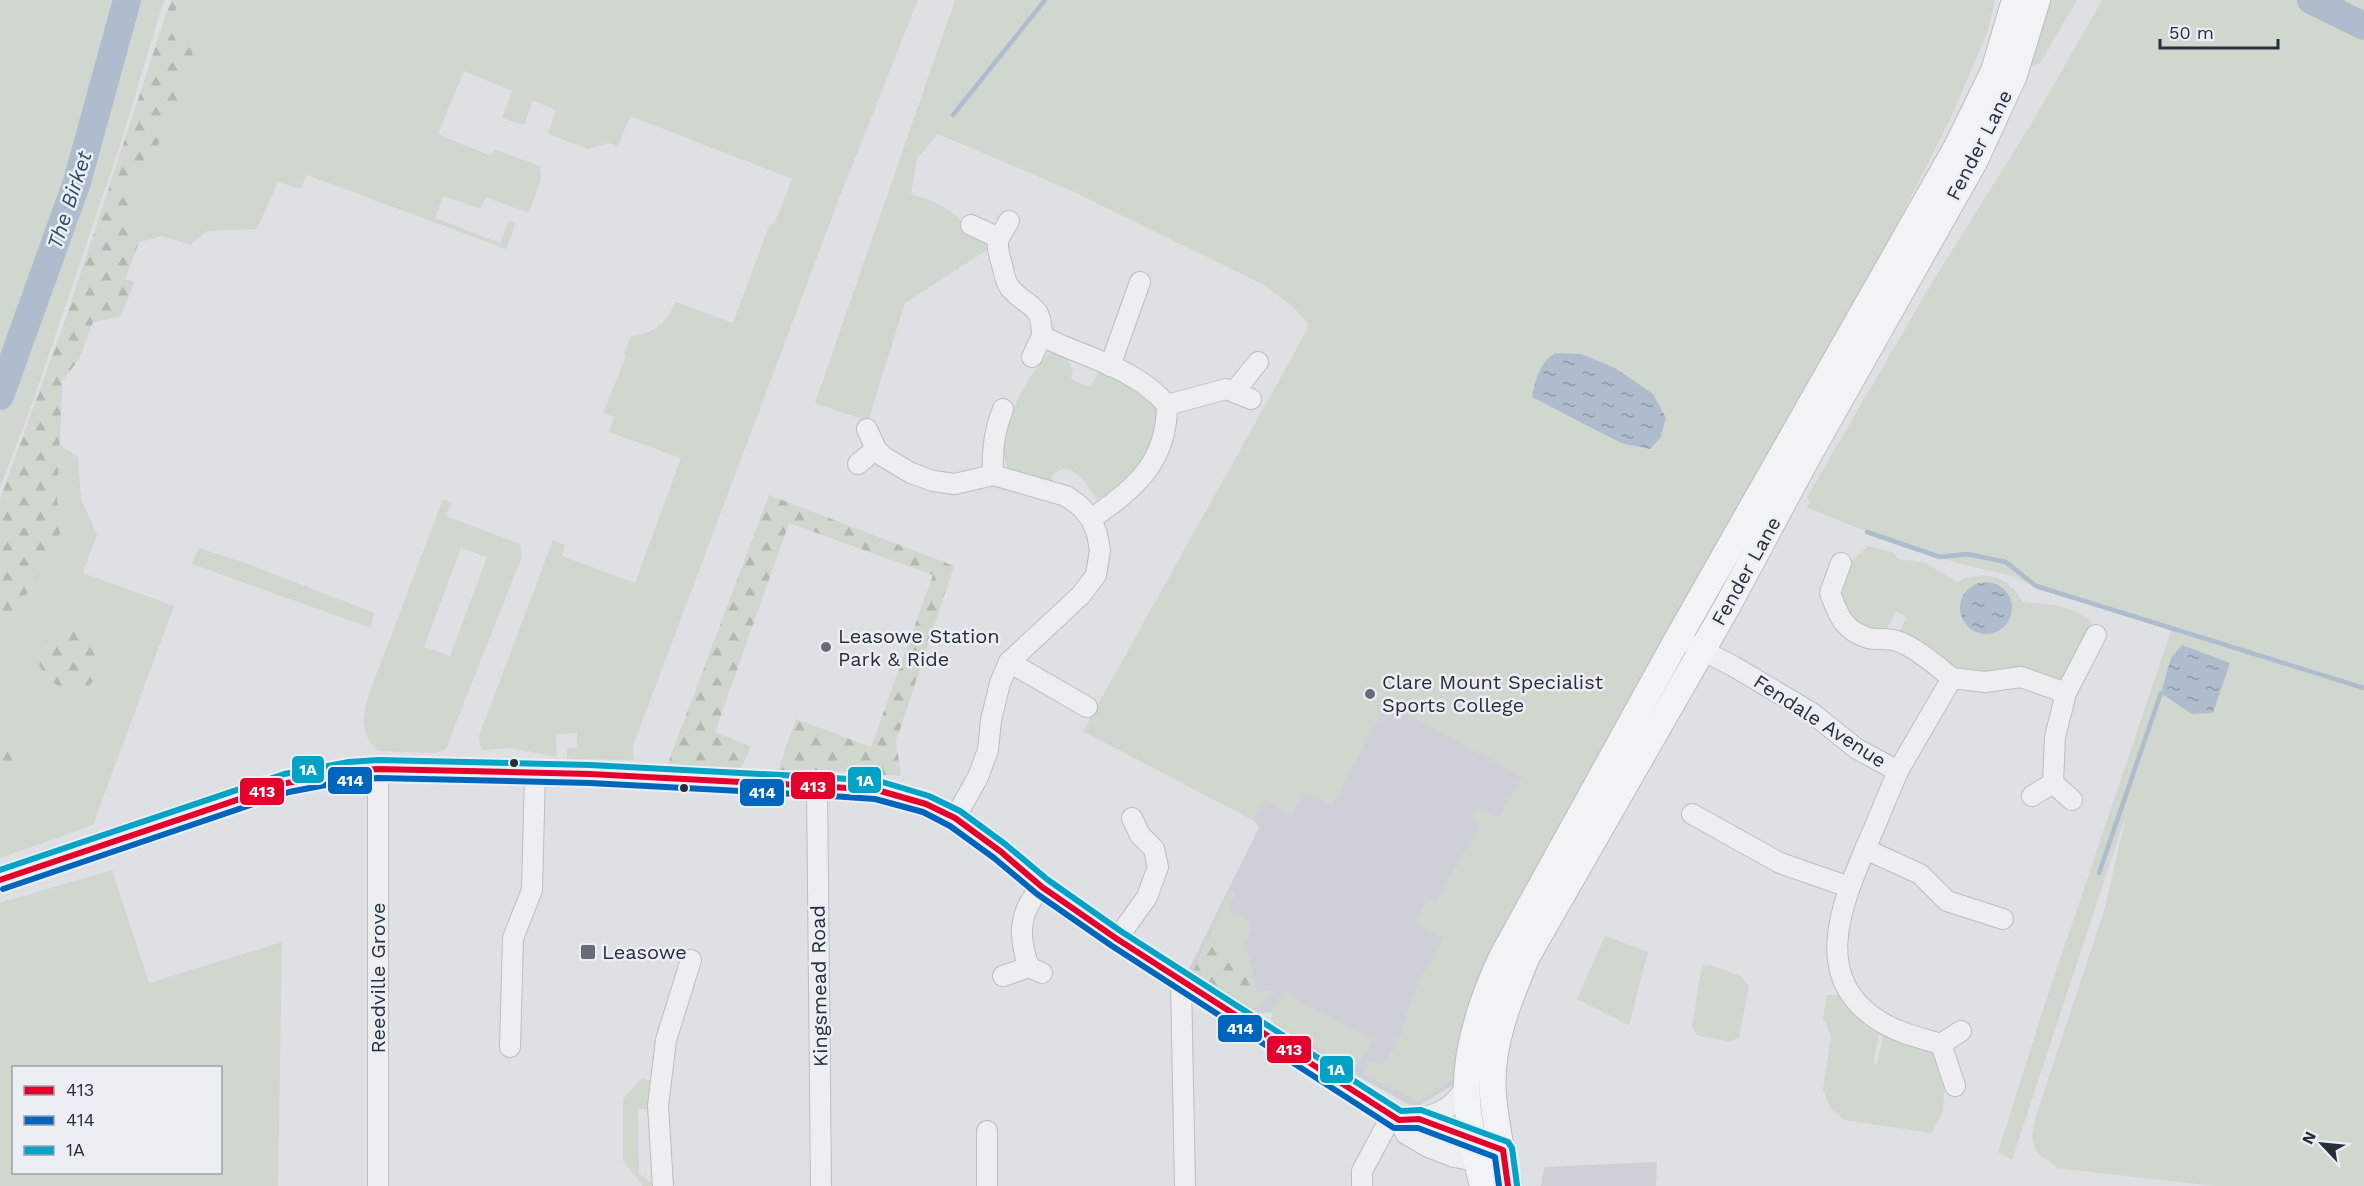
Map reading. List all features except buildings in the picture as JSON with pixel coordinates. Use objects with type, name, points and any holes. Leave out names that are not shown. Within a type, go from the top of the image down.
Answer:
[{"type":"main road","name":"Fender Lane","points":[[1483,1186],[1475,1150],[1467,1090],[1475,1032],[1482,1006],[1502,957],[1678,638],[1957,147],[1994,71],[2015,0]]},
{"type":"main road","name":"Fender Lane","points":[[1508,1186],[1493,1094],[1493,1080],[1502,1024],[1512,991],[1527,956],[1702,650],[1808,456],[1975,160],[2014,75],[2037,0]]},
{"type":"street","points":[[1009,221],[999,238],[998,249],[1006,280],[1011,288],[1035,308],[1042,320],[1042,336],[1032,357]]},
{"type":"street","points":[[971,225],[999,238]]},
{"type":"street","points":[[1110,366],[1140,282]]},
{"type":"street","points":[[1042,336],[1149,386],[1167,405],[1165,431],[1159,452],[1147,471],[1126,494],[1091,519]]},
{"type":"street","points":[[1167,405],[1226,389],[1243,396],[1258,362]]},
{"type":"street","points":[[993,475],[992,450],[995,429],[1003,409]]},
{"type":"street","points":[[867,429],[876,449],[895,464],[933,481],[955,484],[993,475],[1066,496],[1080,506],[1091,519],[1100,550],[1096,575],[1081,595],[1009,662],[998,692],[988,750],[978,777],[955,818]]},
{"type":"street","points":[[858,464],[876,449]]},
{"type":"street","points":[[1841,563],[1830,593],[1840,620],[1854,631],[1869,638],[1897,641],[1932,662],[1952,678],[1985,682],[2021,677],[2066,693]]},
{"type":"street","points":[[2072,800],[2054,783],[2055,737],[2066,693],[2096,635]]},
{"type":"street","name":"Fendale Avenue","points":[[1678,638],[1733,666],[1812,713],[1857,749],[1898,771],[1952,678]]},
{"type":"street","points":[[1009,662],[1087,707]]},
{"type":"street","points":[[0,880],[287,783],[351,771],[378,769],[535,772],[877,790],[926,804],[955,818],[1000,851],[1042,887],[1182,982],[1395,1118],[1406,1134],[1428,1147],[1454,1157],[1475,1150],[1503,1150]]},
{"type":"street","name":"Reedville Grove","points":[[378,769],[378,1186]]},
{"type":"street","points":[[1898,771],[1849,887],[1838,922],[1837,954],[1848,987],[1856,1000],[1879,1021],[1894,1030],[1941,1044]]},
{"type":"street","points":[[510,1047],[513,938],[532,890],[535,772]]},
{"type":"street","points":[[2032,796],[2054,783]]},
{"type":"street","name":"Kingsmead Road","points":[[817,786],[821,1186]]},
{"type":"street","points":[[1692,814],[1780,863],[1849,887]]},
{"type":"street","points":[[1117,939],[1147,897],[1158,867],[1154,849],[1140,835],[1132,818]]},
{"type":"street","points":[[1865,849],[1920,874],[1947,901],[2003,920]]},
{"type":"street","points":[[1003,976],[1035,970],[1022,948],[1022,927],[1029,903],[1042,887]]},
{"type":"street","points":[[663,1186],[658,1106],[666,1040],[691,960]]},
{"type":"street","points":[[1182,982],[1185,1186]]},
{"type":"street","points":[[1941,1044],[1960,1031]]},
{"type":"street","points":[[1941,1044],[1954,1086]]},
{"type":"street","points":[[1395,1118],[1419,1119],[1447,1109],[1467,1090]]},
{"type":"street","points":[[1362,1186],[1362,1171],[1395,1118]]},
{"type":"street","points":[[1419,1119],[1475,1150]]},
{"type":"street","points":[[987,1131],[987,1186]]},
{"type":"shaded area","name":"Clare Mount Specialist Sports College","points":[[1690,470],[1754,492],[1467,1013],[1458,1047],[1456,1083],[1415,1108],[1272,1028],[1275,1012],[1254,1013],[1188,971],[1259,827],[1253,820],[1083,731]]},
{"type":"shaded area","points":[[1657,1162],[1656,1186],[1541,1186],[1544,1167]]},
{"type":"green space","points":[[0,0],[164,0],[120,145],[32,404],[0,488]]},
{"type":"green space","points":[[171,0],[918,0],[840,196],[633,746],[634,760],[567,759],[567,748],[577,748],[577,733],[556,734],[557,757],[511,748],[481,750],[479,736],[553,540],[565,545],[562,556],[635,583],[681,458],[609,432],[614,417],[603,413],[626,356],[624,354],[631,336],[653,330],[668,316],[676,302],[733,323],[770,223],[774,225],[792,179],[630,116],[618,146],[609,143],[588,149],[548,134],[556,110],[533,100],[524,125],[502,118],[512,91],[464,71],[438,134],[491,156],[494,149],[540,166],[541,179],[529,213],[486,197],[480,209],[444,196],[435,218],[500,243],[509,220],[516,223],[506,249],[307,175],[301,189],[278,182],[257,229],[207,231],[191,245],[162,236],[139,242],[125,279],[134,282],[121,316],[93,322],[79,359],[62,381],[60,445],[78,457],[81,499],[97,534],[83,573],[174,606],[93,825],[0,858],[0,499],[64,324]]},
{"type":"green space","points":[[171,0],[179,0],[169,28],[177,42],[194,49],[169,124],[134,191],[130,224],[139,242],[125,279],[134,282],[121,316],[93,322],[79,359],[62,381],[57,500],[62,529],[34,584],[0,632],[0,499],[64,324]]},
{"type":"green space","points":[[955,0],[1995,0],[1987,33],[1952,115],[1902,215],[1811,380],[1713,547],[1464,1014],[1458,1043],[1456,1078],[1418,1102],[1363,1074],[1370,1061],[1384,1065],[1401,1034],[1408,1008],[1422,975],[1444,938],[1415,922],[1427,899],[1436,903],[1480,823],[1472,819],[1479,807],[1500,817],[1522,777],[1387,703],[1332,806],[1305,792],[1292,815],[1264,801],[1253,820],[1083,731],[1306,332],[1308,323],[1292,306],[1262,284],[1072,191],[938,134],[917,158],[911,194],[934,202],[950,211],[990,248],[905,303],[868,421],[815,403]]},
{"type":"green space","points":[[2050,0],[2077,0],[2040,63],[2029,66]]},
{"type":"green space","points":[[2102,0],[2302,0],[2364,31],[2364,1186],[2214,1186],[2057,1168],[2035,1149],[2033,1130],[2036,1116],[2104,911],[2127,812],[2012,1160],[1998,1152],[2043,1010],[2171,631],[2091,601],[2037,587],[2013,576],[1961,564],[1903,546],[1806,507],[1810,503],[1807,497],[1930,286],[2030,126]]},
{"type":"green space","points":[[2324,0],[2364,0],[2364,20]]},
{"type":"green space","points":[[1051,351],[1062,352],[1073,370],[1071,380],[1091,387],[1099,369],[1149,391],[1161,413],[1153,447],[1126,482],[1098,499],[1083,480],[1071,470],[1058,471],[1051,477],[1055,485],[1009,472],[1006,464],[1003,444],[1015,404],[1028,380]]},
{"type":"green space","points":[[769,495],[954,566],[896,741],[901,776],[805,769],[804,774],[778,774],[796,719],[871,747],[933,575],[789,523],[715,732],[751,747],[739,772],[668,763]]},
{"type":"green space","points":[[443,499],[452,503],[446,516],[520,544],[522,556],[446,749],[437,753],[378,751],[365,731],[365,710]],"holes":[[[461,548],[487,557],[450,656],[424,647]]]},
{"type":"green space","points":[[1868,546],[1892,552],[1899,559],[1926,563],[1957,582],[1977,576],[1995,577],[2010,586],[2023,602],[2059,606],[2083,616],[2092,622],[2087,638],[2072,667],[2062,680],[1967,674],[1903,637],[1901,627],[1907,618],[1897,611],[1887,628],[1877,630],[1871,628],[1869,632],[1853,622],[1847,615],[1841,598],[1841,579],[1847,567]]},
{"type":"green space","points":[[198,548],[246,563],[374,613],[371,628],[192,564]]},
{"type":"green space","points":[[76,627],[93,634],[101,647],[94,664],[98,675],[83,693],[65,689],[52,682],[42,670],[35,653],[52,635]]},
{"type":"green space","points":[[22,749],[21,762],[6,771],[0,771],[0,751]]},
{"type":"green space","points":[[112,870],[149,983],[282,942],[278,1186],[0,1186],[0,903]]},
{"type":"green space","points":[[1229,891],[1235,894],[1228,910],[1250,920],[1251,927],[1246,943],[1257,992],[1271,991],[1255,1009],[1193,972]]},
{"type":"green space","points":[[1605,936],[1648,952],[1629,1025],[1577,999]]},
{"type":"green space","points":[[1208,938],[1228,963],[1250,962],[1254,979],[1250,982],[1244,1002],[1193,972]]},
{"type":"green space","points":[[1710,965],[1741,976],[1749,987],[1739,1037],[1731,1042],[1697,1035],[1692,1026],[1701,970],[1703,966]]},
{"type":"green space","points":[[1285,990],[1293,995],[1293,998],[1373,1040],[1353,1070],[1271,1020],[1273,1008]]},
{"type":"green space","points":[[1827,995],[1839,995],[1865,1025],[1879,1034],[1873,1063],[1877,1064],[1884,1032],[1928,1048],[1933,1052],[1944,1090],[1943,1112],[1931,1133],[1845,1120],[1831,1109],[1823,1090],[1831,1036],[1823,1018]]},
{"type":"green space","points":[[642,1078],[652,1081],[652,1109],[638,1109],[639,1174],[651,1182],[652,1186],[643,1186],[623,1161],[623,1099]]},
{"type":"water","points":[[1556,353],[1581,354],[1615,368],[1653,394],[1666,418],[1660,438],[1650,449],[1621,443],[1532,397],[1542,366]]},
{"type":"water","points":[[1981,582],[1991,582],[2005,589],[2012,608],[2005,627],[1991,634],[1981,634],[1971,630],[1964,623],[1960,613],[1960,603],[1964,593],[1971,586]]},
{"type":"water","points":[[2182,645],[2230,663],[2213,713],[2192,714],[2161,693],[2171,658]]},
{"type":"waterway","name":"The Birket","points":[[0,396],[77,182],[127,0]]},
{"type":"waterway","points":[[953,115],[1045,0]]},
{"type":"waterway","points":[[2311,0],[2364,26]]},
{"type":"waterway","points":[[1867,532],[1940,557],[1967,554],[2006,562],[2036,586],[2364,688]]},
{"type":"waterway","points":[[2099,873],[2161,693]]},
{"type":"transit line","name":"1A","points":[[0,870],[284,774],[349,762],[378,760],[590,765],[879,781],[929,796],[960,811],[1048,880],[1122,932],[1401,1111],[1421,1110],[1508,1142],[1512,1148],[1517,1185]]},
{"type":"transit line","name":"413","points":[[0,880],[287,783],[351,771],[378,769],[590,774],[877,790],[926,804],[955,818],[1000,851],[1042,887],[1117,939],[1399,1120],[1419,1119],[1503,1150],[1508,1186]]},
{"type":"transit line","name":"414","points":[[3,889],[289,792],[352,780],[378,778],[590,783],[875,799],[923,812],[950,826],[994,858],[1037,894],[1112,946],[1394,1128],[1418,1128],[1495,1157],[1499,1186]]},
{"type":"place","name":"Leasowe Station Park & Ride","points":[[826,647]]},
{"type":"place","name":"Clare Mount Specialist Sports College","points":[[1370,694]]},
{"type":"place","name":"Leasowe","points":[[588,952]]}]
